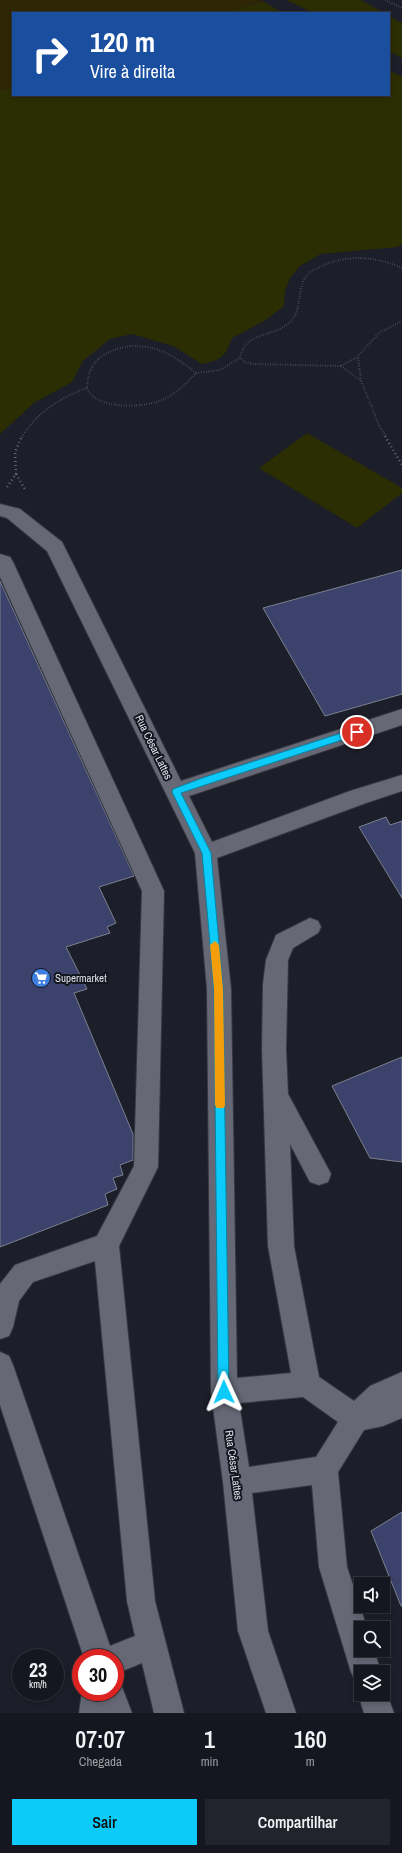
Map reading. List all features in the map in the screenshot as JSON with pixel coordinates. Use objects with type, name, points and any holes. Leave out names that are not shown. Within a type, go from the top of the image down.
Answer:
[{"type":"street","name":"Rua César Lattes","points":[[3,499],[13,513],[55,547],[206,853],[219,989],[224,1392],[237,1482],[253,1631],[281,1713]]},
{"type":"street","points":[[0,561],[3,562],[153,891],[146,1167],[106,1245],[141,1601],[169,1713]]},
{"type":"street","points":[[176,792],[208,780],[402,717]]},
{"type":"street","points":[[206,853],[358,797],[402,783]]},
{"type":"street","points":[[307,1384],[281,1246],[288,1198],[276,1094],[275,992],[277,960],[284,942],[310,927]]},
{"type":"street","points":[[276,1094],[319,1174]]},
{"type":"street","points":[[0,1327],[7,1296],[24,1273],[106,1245]]},
{"type":"street","points":[[0,1365],[96,1649]]},
{"type":"street","points":[[224,1392],[307,1384],[356,1418],[383,1413],[402,1405]]},
{"type":"street","points":[[364,1665],[333,1566],[324,1469],[356,1418],[380,1395],[402,1385]]},
{"type":"street","points":[[237,1482],[324,1469]]},
{"type":"street","points":[[124,1656],[151,1645]]},
{"type":"street","points":[[94,1713],[96,1701]]},
{"type":"street","points":[[113,1701],[117,1713]]},
{"type":"street","points":[[375,1701],[379,1713]]},
{"type":"path","points":[[385,0],[402,8]]},
{"type":"path","points":[[240,358],[240,353],[244,344],[289,323],[300,305],[303,284],[307,275],[316,269],[339,259],[352,258],[388,262],[402,268]]},
{"type":"path","points":[[240,358],[245,362],[253,364],[341,366],[348,364],[358,357],[380,333],[402,321]]},
{"type":"path","points":[[196,373],[179,359],[157,348],[127,346],[113,350],[101,357],[91,368],[87,388],[92,396],[100,400],[122,406],[158,402],[176,392],[196,373],[226,368],[240,358]]},
{"type":"path","points":[[358,357],[361,381],[367,392],[379,425],[402,465]]},
{"type":"path","points":[[341,366],[361,381]]},
{"type":"path","points":[[3,499],[16,474],[15,453],[21,437],[32,422],[58,401],[73,392],[87,388]]},
{"type":"path","points":[[16,474],[29,494]]},
{"type":"shaded area","points":[[287,0],[361,0],[382,12],[311,12]]},
{"type":"shaded area","points":[[262,1],[281,12],[230,12]]},
{"type":"shaded area","points":[[390,17],[402,23],[402,58],[390,52]]},
{"type":"shaded area","points":[[390,71],[402,77],[402,244],[398,247],[321,254],[300,266],[290,278],[285,291],[284,306],[266,320],[232,338],[222,357],[214,361],[202,364],[173,346],[132,334],[110,339],[83,361],[72,382],[34,403],[0,434],[0,91],[12,86],[12,96],[390,96]]},
{"type":"shaded area","points":[[307,433],[402,488],[402,493],[357,528],[259,468]]},
{"type":"sand","points":[[0,0],[264,0],[230,12],[12,12],[12,86],[0,91]]},
{"type":"building","points":[[402,570],[402,694],[325,716],[263,608]]},
{"type":"building","name":"Supermarket","points":[[0,581],[134,876],[99,887],[116,923],[107,927],[110,933],[66,947],[87,989],[74,993],[133,1134],[133,1160],[120,1165],[123,1175],[113,1178],[117,1189],[105,1194],[108,1205],[0,1247]]},
{"type":"building","points":[[386,817],[390,825],[402,821],[402,898],[359,827]]},
{"type":"building","points":[[402,1057],[402,1162],[370,1158],[332,1086]]},
{"type":"building","points":[[402,1512],[402,1606],[401,1606],[371,1531]]},
{"type":"slow traffic","points":[[215,945],[219,989],[220,1105]]},
{"type":"place","name":"Supermarket","points":[[41,978]]},
{"type":"route","points":[[224,1392],[219,989],[206,853],[176,792],[208,780],[357,732]]}]
